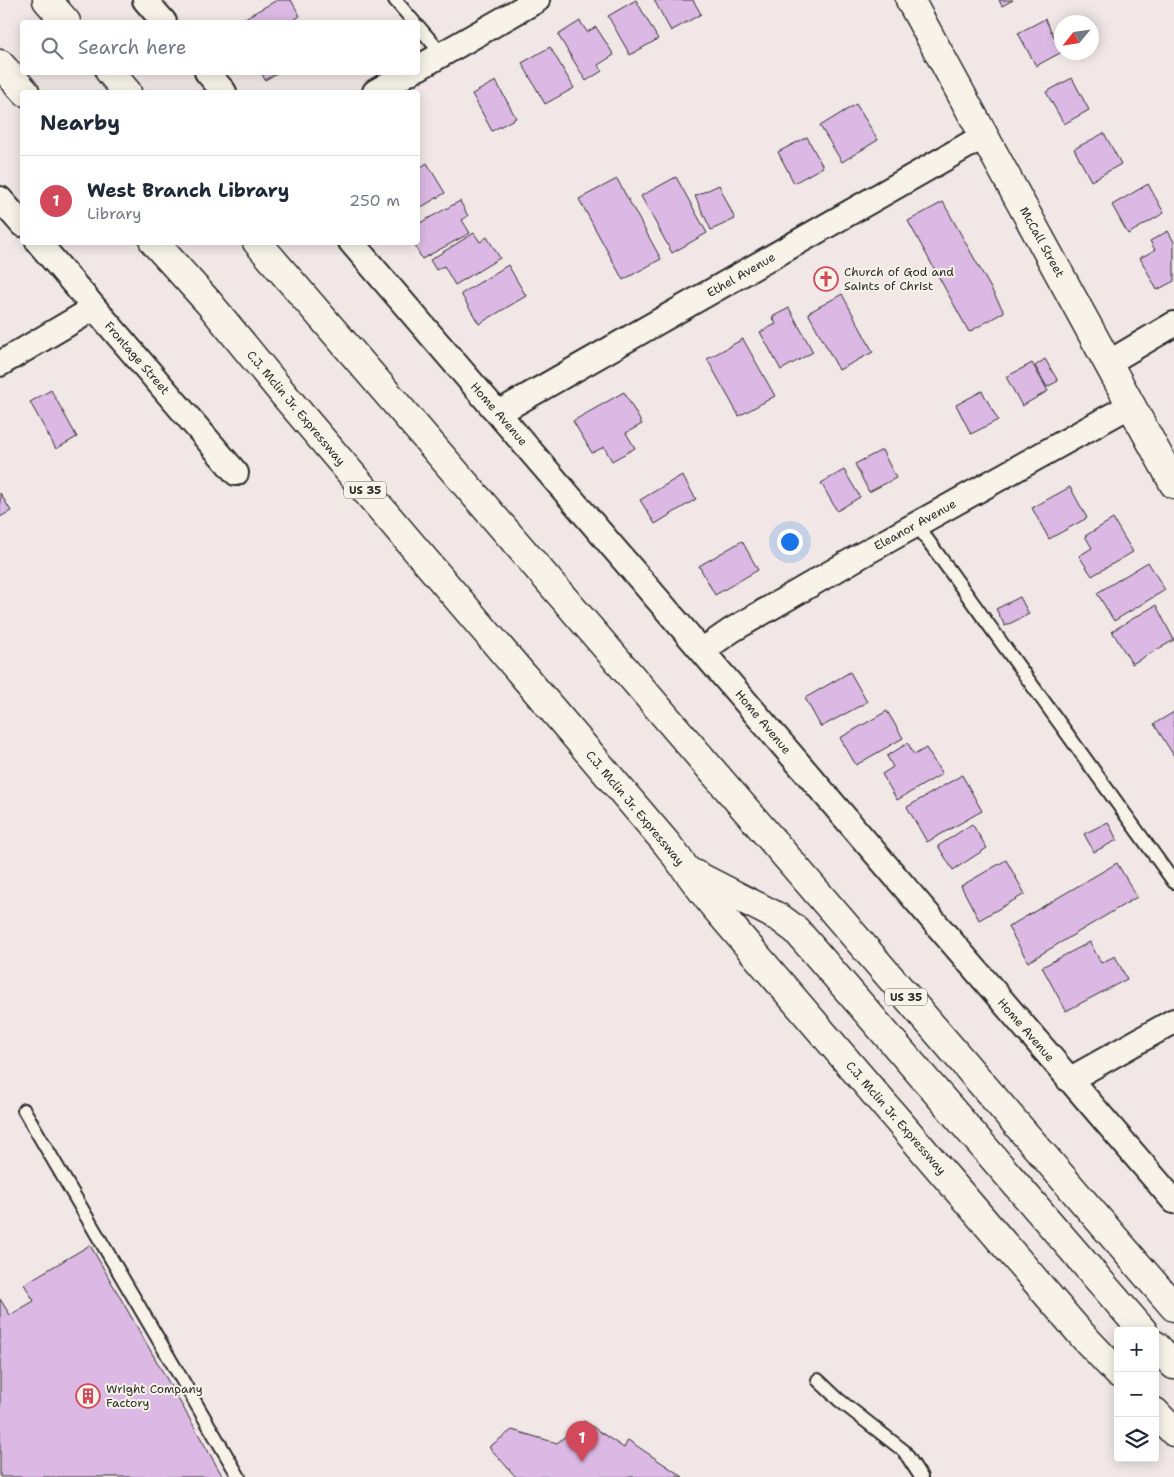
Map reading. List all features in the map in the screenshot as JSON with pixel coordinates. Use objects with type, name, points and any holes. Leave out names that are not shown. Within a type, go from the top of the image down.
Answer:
[{"type":"main road","points":[[47,0],[64,20]]},
{"type":"main road","name":"McCall Street","points":[[910,0],[1174,484]]},
{"type":"main road","points":[[0,64],[23,90]]},
{"type":"main road","points":[[113,75],[125,90]]},
{"type":"main road","name":"C.J. Mclin Jr. Expressway","points":[[157,245],[209,303],[285,396],[667,844],[713,905],[1082,1335],[1117,1372]]},
{"type":"main road","name":"US 35","points":[[260,245],[1174,1307]]},
{"type":"main road","points":[[687,870],[780,918],[796,930],[1140,1327]]},
{"type":"main road","points":[[1159,1349],[1174,1365]]},
{"type":"main road","points":[[1159,1416],[1174,1432]]},
{"type":"street","points":[[145,0],[162,20]]},
{"type":"street","points":[[420,67],[537,0]]},
{"type":"street","points":[[210,75],[222,90]]},
{"type":"street","points":[[378,90],[405,75]]},
{"type":"street","name":"Ethel Avenue","points":[[498,413],[984,136]]},
{"type":"street","points":[[0,199],[20,222]]},
{"type":"street","name":"Frontage Street","points":[[40,245],[93,309],[236,473]]},
{"type":"street","name":"Home Avenue","points":[[355,245],[1174,1201]]},
{"type":"street","points":[[0,364],[93,309]]},
{"type":"street","points":[[1108,363],[1174,324]]},
{"type":"street","name":"Eleanor Avenue","points":[[703,650],[732,630],[916,524],[1131,405]]},
{"type":"street","points":[[1069,1080],[1174,1021]]},
{"type":"lane","points":[[395,0],[412,20]]},
{"type":"lane","points":[[420,28],[442,54]]},
{"type":"lane","points":[[916,524],[1174,882]]},
{"type":"lane","points":[[24,1110],[239,1477]]},
{"type":"lane","points":[[818,1380],[839,1400],[904,1451],[921,1477]]},
{"type":"building","points":[[277,0],[291,0],[300,16],[293,20],[242,20]]},
{"type":"building","points":[[636,0],[658,39],[630,55],[608,16]]},
{"type":"building","points":[[654,0],[693,0],[701,14],[671,31]]},
{"type":"building","points":[[999,0],[1013,0],[1002,6]]},
{"type":"building","points":[[1045,19],[1054,36],[1054,56],[1036,66],[1018,33]]},
{"type":"building","points":[[580,21],[587,32],[596,27],[614,55],[598,65],[602,71],[586,81],[558,35]]},
{"type":"building","points":[[550,47],[574,88],[545,104],[522,63]]},
{"type":"building","points":[[262,75],[274,75],[265,80]]},
{"type":"building","points":[[1072,78],[1089,110],[1064,124],[1046,92]]},
{"type":"building","points":[[496,81],[516,118],[492,131],[472,94]]},
{"type":"building","points":[[856,104],[878,140],[842,162],[820,126]]},
{"type":"building","points":[[1104,133],[1121,164],[1091,181],[1074,149]]},
{"type":"building","points":[[807,137],[823,167],[794,183],[778,152]]},
{"type":"building","points":[[427,163],[445,193],[420,208],[420,168]]},
{"type":"building","points":[[676,177],[707,233],[672,253],[641,196]]},
{"type":"building","points":[[617,179],[661,259],[623,280],[579,199]]},
{"type":"building","points":[[1148,184],[1164,213],[1128,234],[1112,205]]},
{"type":"building","points":[[719,185],[735,219],[711,230],[695,196]]},
{"type":"building","points":[[460,201],[468,216],[462,220],[470,233],[422,259],[415,245],[420,245],[420,223]]},
{"type":"building","points":[[943,202],[1004,312],[969,332],[908,221]]},
{"type":"building","points":[[1168,231],[1174,242],[1174,281],[1157,290],[1140,258],[1155,250],[1150,241]]},
{"type":"building","points":[[474,233],[480,242],[487,237],[500,258],[455,285],[444,266],[436,270],[430,260]]},
{"type":"building","points":[[508,265],[526,296],[479,324],[461,294]]},
{"type":"building","points":[[842,294],[873,352],[839,370],[808,313]]},
{"type":"building","points":[[789,308],[813,352],[781,370],[760,332],[776,324],[772,317]]},
{"type":"building","points":[[743,339],[775,396],[739,416],[707,359]]},
{"type":"building","points":[[1045,359],[1058,381],[1047,387],[1035,366]]},
{"type":"building","points":[[1032,363],[1048,391],[1022,406],[1006,377]]},
{"type":"building","points":[[51,390],[77,437],[56,449],[30,402]]},
{"type":"building","points":[[982,391],[998,420],[971,434],[956,405]]},
{"type":"building","points":[[624,392],[642,424],[626,433],[635,448],[612,461],[604,447],[592,453],[573,421]]},
{"type":"building","points":[[882,450],[896,478],[869,492],[855,464]]},
{"type":"building","points":[[844,470],[860,497],[837,511],[821,483]]},
{"type":"building","points":[[682,475],[696,499],[655,524],[640,500]]},
{"type":"building","points":[[1070,487],[1087,518],[1049,539],[1032,508]]},
{"type":"building","points":[[0,493],[11,511],[0,517]]},
{"type":"building","points":[[1113,519],[1133,552],[1092,576],[1079,556],[1092,548],[1085,536]]},
{"type":"building","points":[[742,541],[758,570],[715,595],[699,566]]},
{"type":"building","points":[[1148,562],[1165,590],[1114,621],[1097,593]]},
{"type":"building","points":[[1020,597],[1029,614],[1005,626],[996,609]]},
{"type":"building","points":[[1156,605],[1174,640],[1132,664],[1112,631]]},
{"type":"building","points":[[850,672],[867,702],[821,727],[805,698]]},
{"type":"building","points":[[887,711],[903,738],[856,765],[840,738]]},
{"type":"building","points":[[1174,712],[1174,756],[1154,724]]},
{"type":"building","points":[[908,743],[914,755],[926,748],[942,774],[897,800],[882,774],[893,767],[887,756]]},
{"type":"building","points":[[962,775],[982,811],[927,842],[907,807]]},
{"type":"building","points":[[1108,822],[1117,840],[1094,852],[1084,834]]},
{"type":"building","points":[[972,824],[987,848],[953,870],[938,846]]},
{"type":"building","points":[[1006,860],[1025,894],[979,920],[961,886]]},
{"type":"building","points":[[1117,863],[1137,897],[1028,962],[1008,927]]},
{"type":"building","points":[[1090,942],[1101,963],[1115,956],[1127,979],[1066,1011],[1042,967]]},
{"type":"building","name":"Wright Company Factory","points":[[90,1245],[223,1477],[0,1477],[0,1299],[10,1315],[34,1301],[24,1284]]},
{"type":"building","points":[[584,1421],[624,1448],[628,1440],[683,1477],[516,1477],[489,1447],[512,1430],[557,1443]]},
{"type":"place","name":"Church of God and Saints of Christ","points":[[826,279]]},
{"type":"place","name":"Wright Company Factory","points":[[88,1396]]},
{"type":"place","name":"West Branch Library","points":[[582,1462]]}]
